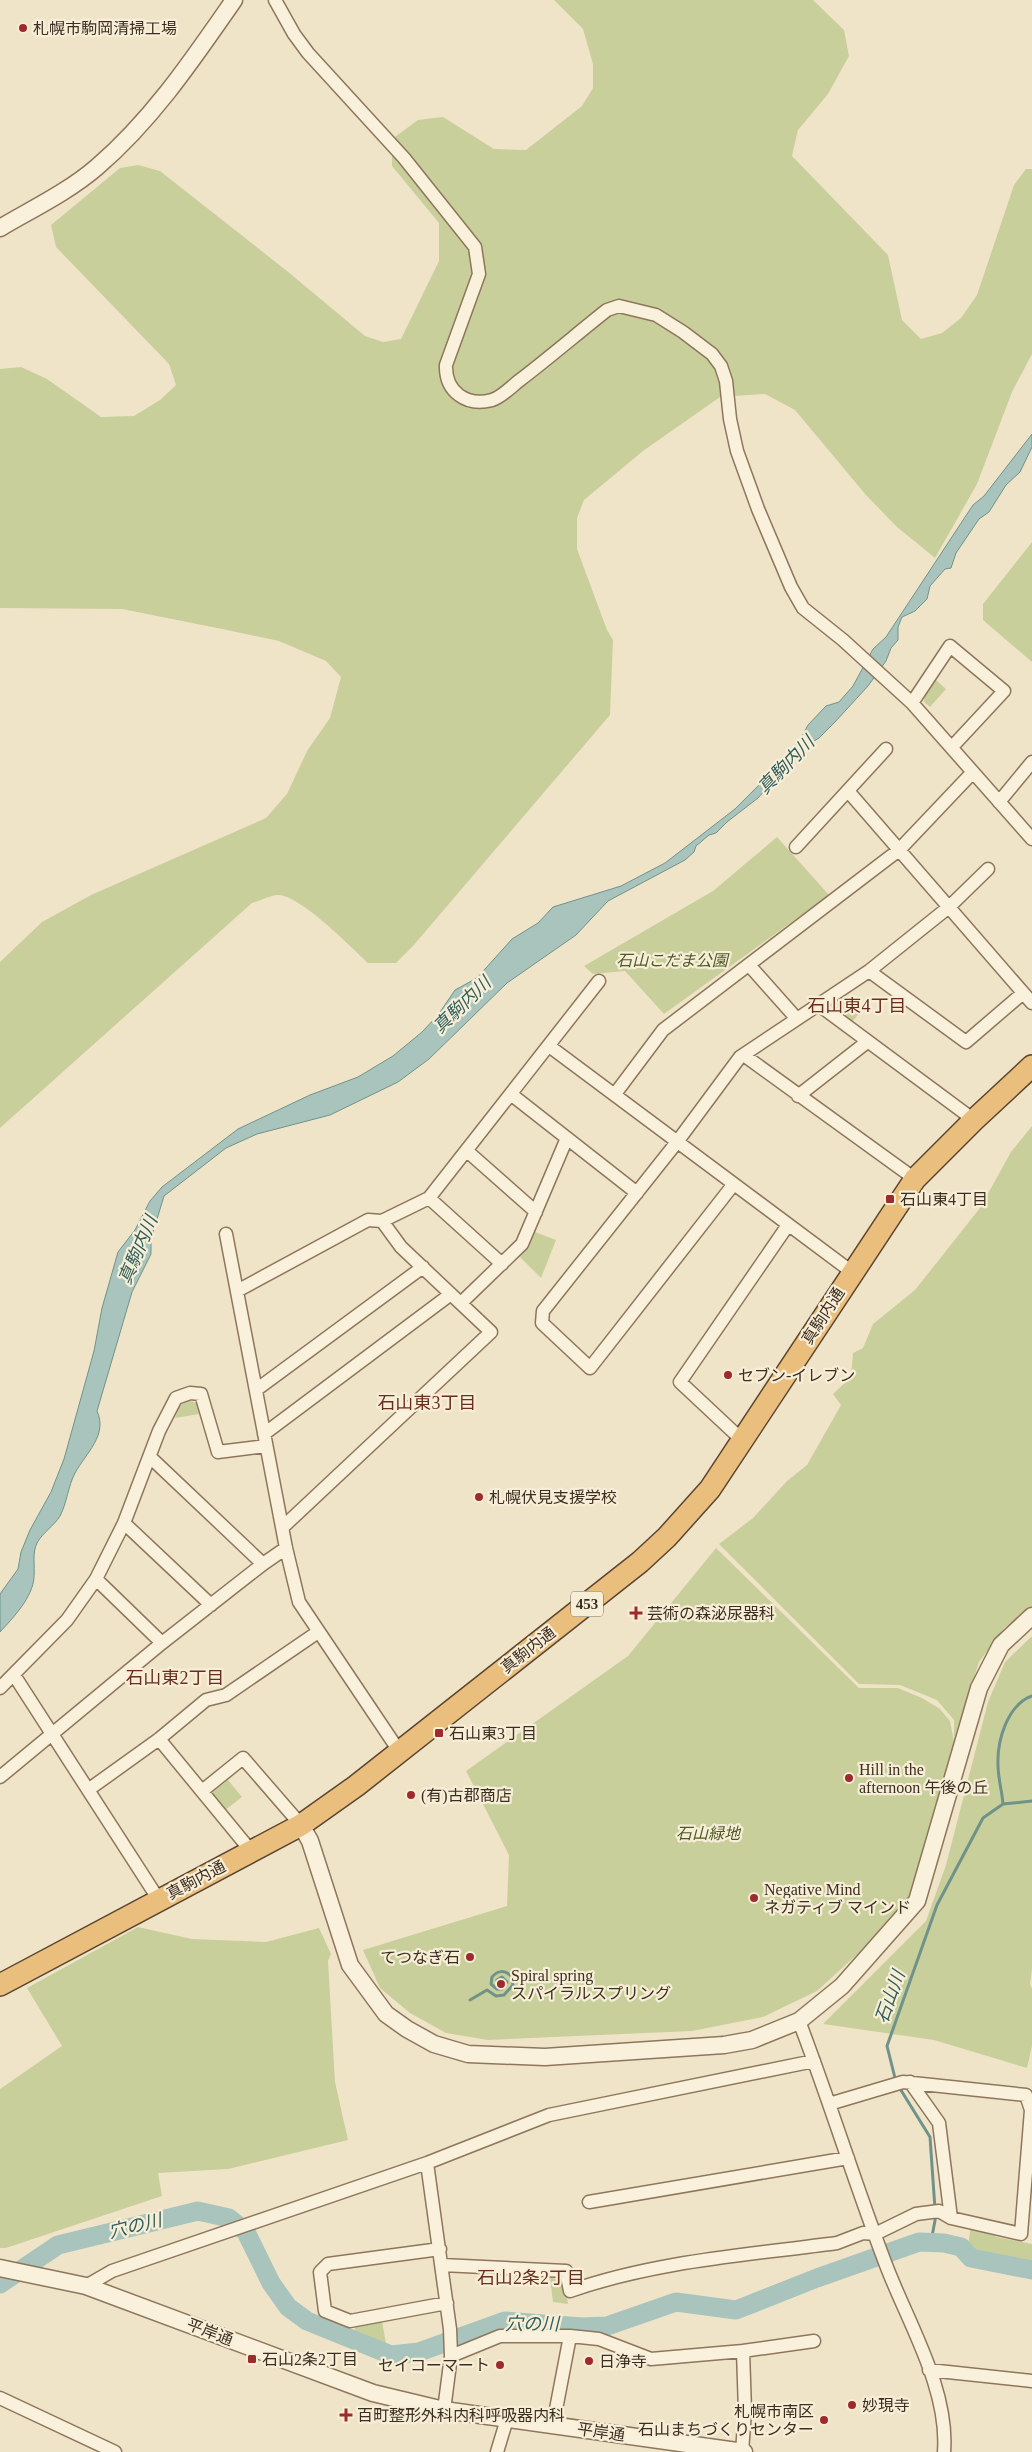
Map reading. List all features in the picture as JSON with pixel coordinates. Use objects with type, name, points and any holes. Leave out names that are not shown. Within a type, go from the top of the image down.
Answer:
[{"type":"highway","name":"真駒内通","points":[[0,1985],[301,1825],[356,1786],[640,1562],[667,1538],[710,1489],[915,1179],[1032,1066]]},
{"type":"street","points":[[0,228],[95,169],[122,144],[147,117],[190,62],[234,0]]},
{"type":"street","points":[[275,0],[294,34],[308,52],[404,158],[475,247],[479,274],[473,285],[446,365],[448,380],[457,395],[471,401],[494,399],[545,361],[607,310],[619,306],[656,315],[712,354],[721,366],[726,381],[730,420],[737,451],[758,510],[791,587],[803,608],[811,617],[846,642],[909,700],[1032,839]]},
{"type":"street","points":[[909,700],[950,646],[1004,690],[952,747]]},
{"type":"street","points":[[796,847],[886,749]]},
{"type":"street","points":[[1000,802],[1032,762]]},
{"type":"street","points":[[616,1094],[663,1030],[900,850],[973,772]]},
{"type":"street","points":[[848,791],[1028,998],[966,1042],[869,971]]},
{"type":"street","points":[[733,1184],[590,1368],[542,1323],[543,1311],[677,1142],[740,1057],[745,1056],[869,971],[949,907],[988,869]]},
{"type":"street","points":[[749,964],[797,1019]]},
{"type":"street","points":[[238,1291],[368,1220],[382,1221],[429,1198],[512,1095],[599,981]]},
{"type":"street","points":[[818,1005],[974,1120]]},
{"type":"street","points":[[798,1096],[867,1042]]},
{"type":"street","points":[[549,1046],[616,1094],[677,1142],[852,1272]]},
{"type":"street","points":[[745,1056],[915,1179]]},
{"type":"street","points":[[512,1095],[637,1193]]},
{"type":"street","points":[[461,1303],[522,1244],[567,1138]]},
{"type":"street","points":[[467,1151],[536,1212]]},
{"type":"street","points":[[429,1198],[502,1264]]},
{"type":"street","points":[[283,1527],[491,1332],[401,1247],[382,1221]]},
{"type":"street","points":[[742,1440],[680,1382],[788,1225]]},
{"type":"street","points":[[226,1234],[286,1548],[299,1602],[399,1751]]},
{"type":"street","points":[[256,1390],[423,1267]]},
{"type":"street","points":[[0,1688],[67,1620],[96,1579],[124,1523],[150,1456],[176,1398],[190,1393],[201,1394],[218,1452],[265,1440],[451,1294]]},
{"type":"street","points":[[150,1456],[263,1564]]},
{"type":"street","points":[[124,1523],[211,1605]]},
{"type":"street","points":[[0,1777],[162,1643],[286,1548]]},
{"type":"street","points":[[96,1579],[162,1643]]},
{"type":"street","points":[[202,1791],[243,1758],[301,1825],[310,1841],[350,1965],[365,1988],[386,2014],[407,2029],[434,2044],[468,2054],[545,2057],[724,2045],[752,2040],[799,2021],[842,1986],[917,1901],[979,1688],[1001,1645],[1032,1616]]},
{"type":"street","points":[[88,1790],[158,1739],[206,1700],[226,1695],[318,1632]]},
{"type":"street","points":[[14,1675],[159,1900]]},
{"type":"street","points":[[158,1739],[251,1851]]},
{"type":"street","points":[[799,2021],[886,2266],[929,2370],[942,2407],[946,2435],[944,2452]]},
{"type":"street","points":[[86,2286],[112,2272],[427,2163],[549,2115],[814,2061]]},
{"type":"street","points":[[829,2104],[901,2083],[1026,2095],[1031,2110],[1021,2234],[951,2218],[934,2212],[916,2214],[876,2238]]},
{"type":"street","points":[[901,2083],[939,2123],[951,2218]]},
{"type":"street","points":[[589,2202],[848,2158]]},
{"type":"street","points":[[427,2163],[450,2329],[451,2352],[444,2410]]},
{"type":"street","points":[[442,2265],[566,2271],[570,2290],[604,2279],[665,2265],[837,2243],[864,2233],[876,2238]]},
{"type":"street","points":[[440,2248],[328,2264],[320,2272],[326,2310],[350,2320],[447,2303]]},
{"type":"street","name":"平岸通","points":[[0,2268],[86,2286],[373,2393],[444,2410],[743,2452]]},
{"type":"street","points":[[451,2352],[500,2336],[570,2336],[600,2339],[651,2359],[743,2351],[814,2341]]},
{"type":"street","points":[[553,2425],[570,2336]]},
{"type":"street","points":[[743,2351],[745,2411],[743,2452]]},
{"type":"street","points":[[929,2370],[1032,2381]]},
{"type":"street","points":[[0,2398],[115,2452]]},
{"type":"street","points":[[497,2452],[507,2419]]},
{"type":"green space","points":[[554,0],[813,0],[844,30],[849,56],[828,94],[798,130],[792,156],[888,255],[902,320],[921,339],[942,333],[961,318],[977,295],[1014,185],[1026,169],[1032,169],[1032,354],[1012,392],[977,484],[935,558],[897,527],[866,495],[795,410],[765,394],[720,397],[643,451],[584,500],[577,518],[577,549],[607,630],[613,640],[610,715],[413,946],[396,963],[368,963],[338,934],[299,903],[287,897],[275,895],[252,903],[0,1128],[0,962],[42,922],[91,895],[266,818],[287,794],[307,751],[330,718],[341,677],[326,661],[279,641],[227,630],[122,609],[0,608],[0,369],[21,367],[47,379],[101,417],[134,416],[160,400],[176,385],[169,364],[56,247],[51,225],[120,168],[138,165],[160,171],[287,271],[365,336],[383,342],[401,339],[439,261],[439,223],[392,166],[392,139],[418,120],[443,117],[494,149],[526,150],[582,106],[593,88],[593,64],[583,29]]},
{"type":"green space","points":[[1032,542],[1032,662],[983,620],[983,604]]},
{"type":"green space","points":[[936,680],[946,689],[930,707],[924,702],[925,693]]},
{"type":"green space","name":"石山こだま公園","points":[[777,837],[829,895],[664,1014],[625,971],[593,974],[584,966],[713,891]]},
{"type":"green space","points":[[842,996],[862,1010],[852,1022],[829,1006]]},
{"type":"green space","points":[[1032,1126],[1032,1608],[1004,1628],[979,1662],[954,1739],[954,1720],[937,1700],[900,1685],[859,1684],[719,1544],[753,1518],[787,1481],[807,1465],[841,1405],[833,1394],[851,1377],[853,1353],[863,1348],[873,1324],[915,1290],[980,1208],[1011,1152]]},
{"type":"green space","points":[[535,1232],[556,1240],[541,1278],[520,1257],[529,1247]]},
{"type":"green space","points":[[187,1400],[197,1403],[199,1414],[175,1418],[179,1407]]},
{"type":"green space","name":"石山緑地","points":[[716,1548],[859,1688],[898,1688],[922,1698],[940,1709],[950,1721],[955,1746],[915,1889],[874,1939],[817,1991],[763,2017],[692,2031],[488,2040],[446,2033],[410,2013],[380,1988],[363,1950],[507,1906],[509,1855],[466,1771],[628,1656]]},
{"type":"green space","points":[[1032,1636],[1032,1968],[1030,1984],[1032,1989],[1032,2046],[1027,2068],[934,2040],[823,2024],[926,1921],[946,1865],[988,1702],[1005,1662]]},
{"type":"green space","points":[[228,1780],[242,1797],[224,1811],[210,1794]]},
{"type":"green space","points":[[138,1927],[192,1939],[266,1942],[319,1928],[331,1954],[328,1961],[335,2082],[348,2140],[228,2169],[158,2173],[162,2196],[6,2248],[0,2248],[0,2089],[62,2046],[27,1988]]},
{"type":"green space","points":[[971,2226],[997,2237],[1032,2244],[1032,2266],[994,2261],[967,2252]]},
{"type":"green space","points":[[550,2278],[562,2283],[566,2290],[568,2304],[553,2302]]},
{"type":"green space","points":[[382,2321],[386,2344],[355,2331],[355,2326]]},
{"type":"water","name":"真駒内川","points":[[1032,434],[1032,447],[1020,472],[1006,485],[989,512],[979,519],[956,553],[951,568],[945,569],[930,586],[927,599],[915,611],[902,617],[898,627],[898,640],[868,686],[819,738],[804,747],[758,798],[716,833],[709,835],[696,846],[694,852],[685,860],[608,901],[576,935],[507,983],[429,1059],[398,1082],[330,1115],[257,1134],[226,1148],[164,1196],[151,1239],[151,1254],[132,1292],[97,1411],[100,1420],[98,1436],[75,1473],[60,1516],[35,1547],[33,1585],[26,1600],[0,1632],[0,1594],[18,1569],[21,1552],[30,1530],[51,1492],[64,1459],[94,1351],[102,1308],[118,1252],[135,1230],[150,1201],[162,1187],[238,1129],[310,1095],[358,1077],[393,1056],[422,1032],[438,1015],[455,990],[477,978],[512,939],[538,923],[553,907],[621,886],[665,863],[735,809],[778,766],[800,740],[808,725],[826,706],[839,702],[853,686],[873,649],[886,637],[973,505],[984,496]]},
{"type":"waterway","points":[[1003,1804],[998,1765],[999,1745],[1010,1715],[1016,1707],[1032,1696]]},
{"type":"waterway","name":"石山川","points":[[896,2082],[887,2046],[937,1905],[983,1818],[1003,1804],[1032,1801]]},
{"type":"waterway","points":[[470,2000],[487,1990],[496,1996],[504,1995],[513,1985],[511,1976],[502,1972],[492,1977],[491,1984],[497,1989],[502,1989],[507,1982],[502,1977],[497,1980],[499,1984],[503,1982],[501,1982]]},
{"type":"waterway","name":"石山川","points":[[899,2087],[930,2137],[935,2209]]},
{"type":"waterway","name":"穴の川","points":[[0,2284],[58,2245],[198,2211],[229,2218],[246,2232],[271,2283],[288,2307],[307,2321],[391,2355],[419,2352],[505,2321],[582,2327],[607,2326],[676,2302],[736,2310],[817,2278],[919,2242],[944,2243],[961,2247],[971,2258],[1032,2270]]},
{"type":"waterway","name":"石山川","points":[[931,2242],[936,2215]]},
{"type":"place","name":"札幌市駒岡清掃工場","points":[[23,28]]},
{"type":"place","name":"石山東4丁目","points":[[890,1199]]},
{"type":"place","name":"セブン-イレブン","points":[[728,1375]]},
{"type":"place","name":"札幌伏見支援学校","points":[[479,1497]]},
{"type":"place","name":"芸術の森泌尿器科","points":[[636,1613]]},
{"type":"place","name":"石山東3丁目","points":[[439,1733]]},
{"type":"place","name":"Hill in the afternoon 午後の丘","points":[[849,1778]]},
{"type":"place","name":"(有)古郡商店","points":[[411,1795]]},
{"type":"place","name":"Negative Mind ネガティブ マインド","points":[[754,1898]]},
{"type":"place","name":"てつなぎ石","points":[[470,1957]]},
{"type":"place","name":"Spiral spring スパイラルスプリング","points":[[501,1984]]},
{"type":"place","name":"石山2条2丁目","points":[[252,2359]]},
{"type":"place","name":"日浄寺","points":[[589,2361]]},
{"type":"place","name":"セイコーマート","points":[[500,2365]]},
{"type":"place","name":"妙現寺","points":[[852,2405]]},
{"type":"place","name":"百町整形外科内科呼吸器内科","points":[[346,2415]]},
{"type":"place","name":"札幌市南区 石山まちづくりセンター","points":[[824,2420]]},
{"type":"district","name":"石山東4丁目","points":[[857,1006]]},
{"type":"district","name":"石山東3丁目","points":[[427,1403]]},
{"type":"district","name":"石山東2丁目","points":[[175,1678]]},
{"type":"district","name":"石山2条2丁目","points":[[531,2278]]}]
